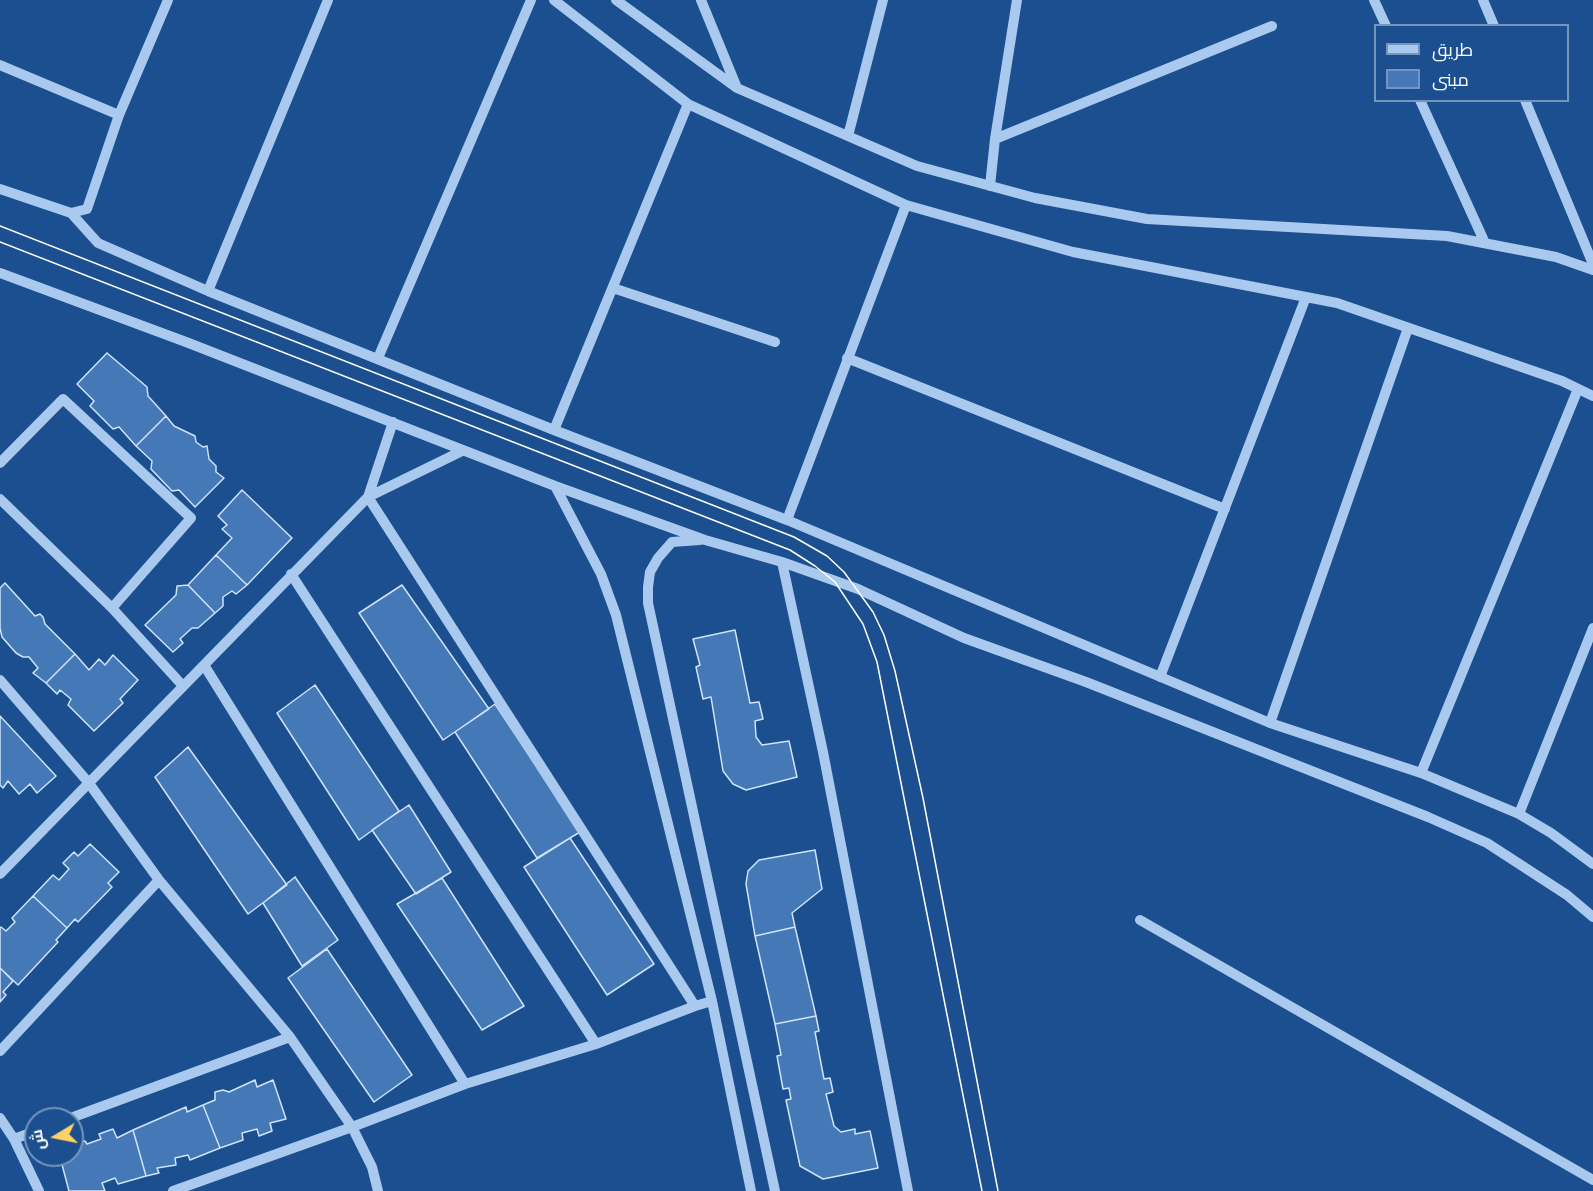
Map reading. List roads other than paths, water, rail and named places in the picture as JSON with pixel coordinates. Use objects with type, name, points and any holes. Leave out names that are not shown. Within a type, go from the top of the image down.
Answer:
[{"type":"street","points":[[72,213],[87,209],[119,115],[168,0]]},
{"type":"street","points":[[208,291],[328,0]]},
{"type":"street","points":[[378,358],[531,0]]},
{"type":"street","points":[[554,0],[688,104],[906,205],[1073,252],[1337,303],[1562,381],[1593,396]]},
{"type":"street","points":[[615,0],[737,88],[917,166],[1035,198],[1147,219],[1447,236],[1556,257],[1593,270]]},
{"type":"street","points":[[701,0],[737,88]]},
{"type":"street","points":[[848,136],[883,0]]},
{"type":"street","points":[[990,186],[995,139],[1017,0]]},
{"type":"street","points":[[1374,0],[1385,24]]},
{"type":"street","points":[[1483,0],[1493,24]]},
{"type":"street","points":[[995,139],[1272,26]]},
{"type":"street","points":[[0,65],[119,115]]},
{"type":"street","points":[[1421,102],[1485,243]]},
{"type":"street","points":[[1526,102],[1593,264]]},
{"type":"street","points":[[554,430],[688,104]]},
{"type":"street","points":[[0,189],[72,213],[98,243],[208,291],[554,430],[787,520],[1270,723],[1421,773],[1519,814],[1590,860]]},
{"type":"street","points":[[787,520],[906,205]]},
{"type":"street","points":[[0,273],[186,342],[555,486],[705,540],[782,562],[858,589],[964,638],[1086,682],[1428,817],[1487,843],[1593,916]]},
{"type":"street","points":[[613,288],[775,342]]},
{"type":"street","points":[[1160,677],[1305,297]]},
{"type":"street","points":[[1270,723],[1408,328]]},
{"type":"street","points":[[848,358],[1225,509]]},
{"type":"street","points":[[1421,773],[1578,389]]},
{"type":"street","points":[[0,463],[63,399],[191,518],[112,608]]},
{"type":"street","points":[[368,497],[393,422]]},
{"type":"street","points":[[0,874],[368,497],[462,451]]},
{"type":"street","points":[[555,486],[610,594],[712,1001],[752,1191]]},
{"type":"street","points":[[368,497],[694,1006]]},
{"type":"street","points":[[0,499],[112,608],[183,686]]},
{"type":"street","points":[[705,540],[672,542],[658,558],[650,572],[648,603],[775,1191]]},
{"type":"street","points":[[782,562],[823,752],[908,1191]]},
{"type":"street","points":[[291,574],[596,1044]]},
{"type":"street","points":[[1519,814],[1593,628]]},
{"type":"street","points":[[204,665],[465,1084]]},
{"type":"street","points":[[0,680],[88,782],[159,880],[290,1037],[352,1127],[372,1167],[378,1191]]},
{"type":"street","points":[[0,1051],[159,880]]},
{"type":"street","points":[[1140,920],[1593,1180]]},
{"type":"street","points":[[173,1191],[465,1084],[596,1044],[712,1001]]},
{"type":"street","points":[[84,1113],[290,1037]]},
{"type":"street","points":[[0,1118],[14,1139],[39,1191]]},
{"type":"street","points":[[14,1139],[24,1135]]},
{"type":"tram line","points":[[0,226],[794,537],[827,556],[844,572],[873,612],[884,635],[895,671],[923,798],[998,1191]]},
{"type":"tram line","points":[[0,242],[790,550],[835,582],[863,624],[877,662],[982,1191]]}]
